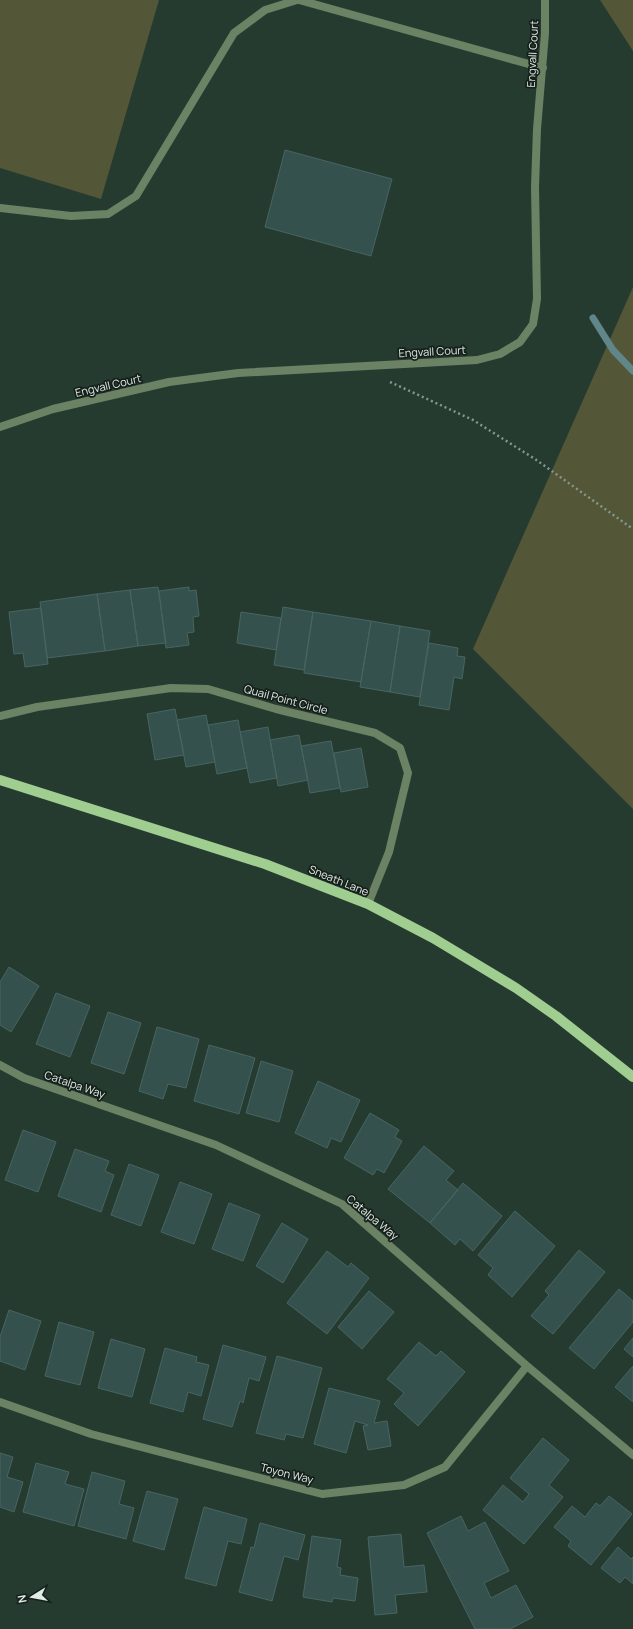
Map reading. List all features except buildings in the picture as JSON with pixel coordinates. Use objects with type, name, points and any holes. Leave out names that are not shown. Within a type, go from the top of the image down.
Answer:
[{"type":"main road","name":"Sneath Lane","points":[[0,780],[265,864],[368,904],[433,938],[516,988],[556,1016],[633,1077]]},
{"type":"street","points":[[0,208],[71,216],[108,214],[136,196],[234,33],[265,10],[298,0],[543,68]]},
{"type":"street","name":"Engvall Court","points":[[0,427],[53,409],[169,382],[238,373],[477,360],[500,354],[520,342],[533,324],[537,299],[535,186],[537,129],[546,33],[545,0]]},
{"type":"street","name":"Quail Point Circle","points":[[0,716],[37,707],[171,688],[208,689],[276,709],[375,733],[400,748],[408,773],[389,852],[368,904]]},
{"type":"street","name":"Catalpa Way","points":[[0,1065],[24,1078],[216,1145],[342,1204],[527,1366],[633,1456]]},
{"type":"street","name":"Toyon Way","points":[[0,1402],[91,1434],[322,1494],[404,1485],[446,1467],[527,1366]]},
{"type":"path","points":[[388,382],[473,420],[535,459],[633,529]]},
{"type":"green space","points":[[0,0],[159,0],[101,199],[0,168]]},
{"type":"green space","points":[[600,0],[633,0],[633,51]]},
{"type":"green space","points":[[633,287],[633,809],[473,649]]},
{"type":"waterway","points":[[593,318],[613,350],[633,371]]}]
